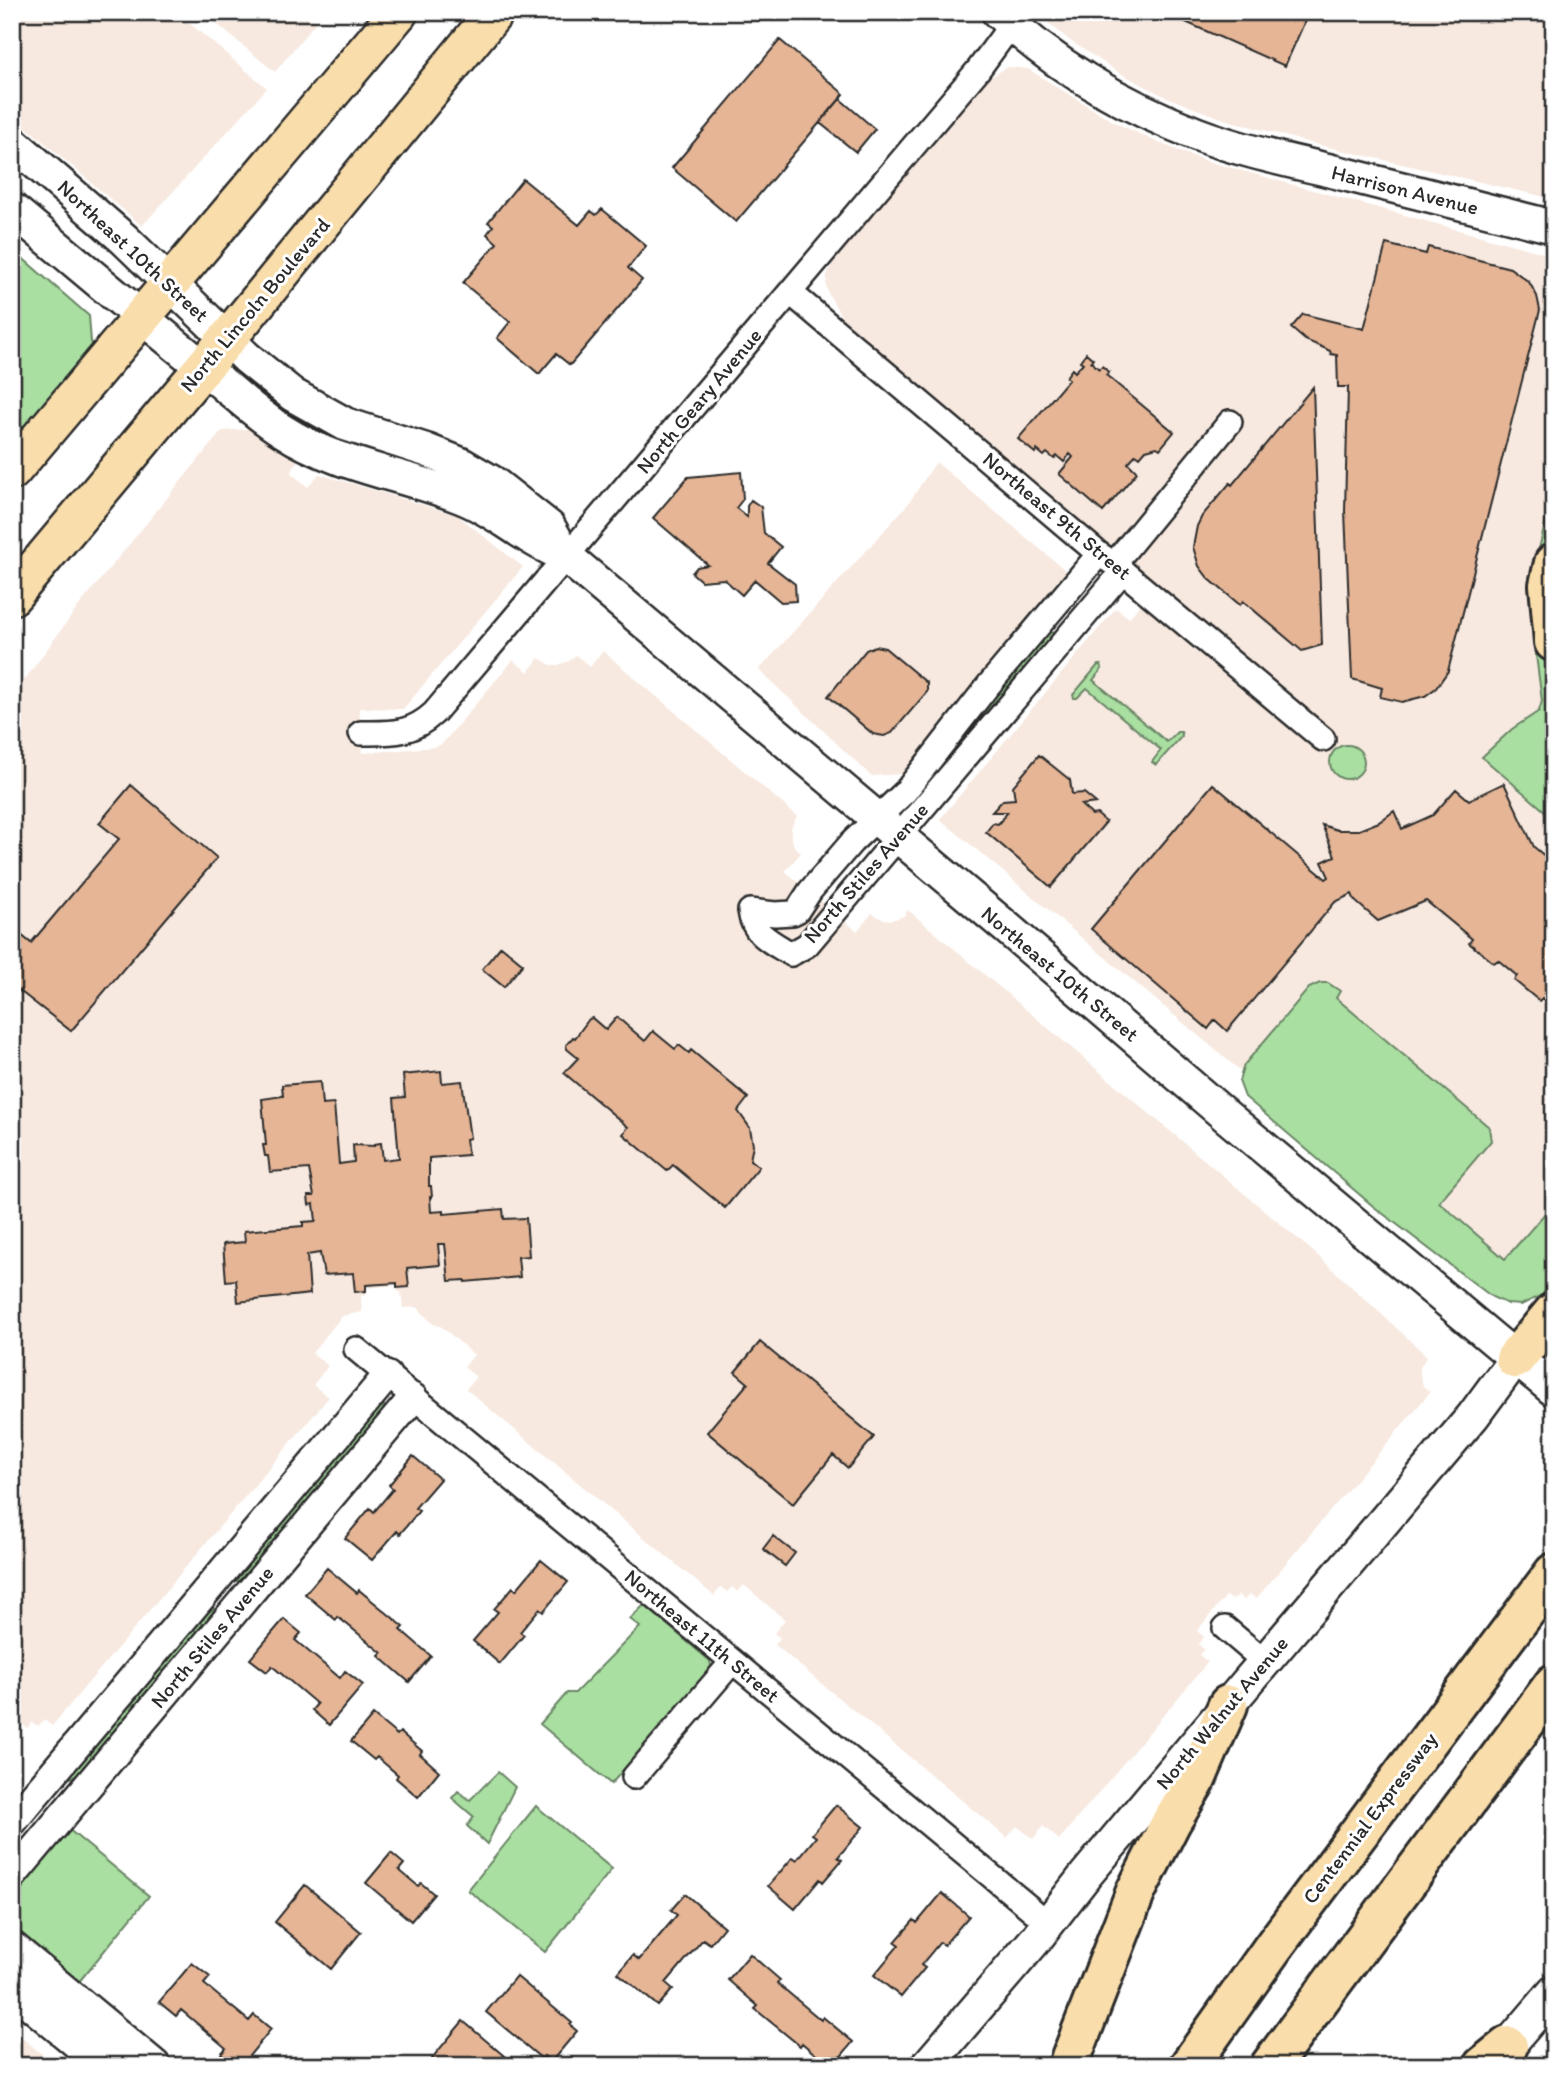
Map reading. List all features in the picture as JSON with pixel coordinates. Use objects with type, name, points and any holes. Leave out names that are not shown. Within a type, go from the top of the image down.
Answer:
[{"type":"highway","points":[[1554,563],[1549,585],[1554,642]]},
{"type":"highway","points":[[1515,1359],[1554,1312]]},
{"type":"highway","name":"Centennial Expressway","points":[[1189,2066],[1274,1946],[1554,1573]]},
{"type":"highway","points":[[1270,2066],[1554,1684]]},
{"type":"highway","points":[[1068,2066],[1124,1920],[1171,1822],[1195,1782],[1228,1705]]},
{"type":"main road","points":[[12,471],[399,12]]},
{"type":"main road","name":"North Lincoln Boulevard","points":[[12,596],[228,340],[495,12]]},
{"type":"main road","name":"Harrison Avenue","points":[[999,16],[1071,70],[1135,107],[1199,135],[1256,152],[1554,227]]},
{"type":"main road","name":"Northeast 10th Street","points":[[12,142],[124,239],[255,365],[293,394],[324,413],[364,431],[426,450],[461,464],[492,482],[549,527],[567,557]]},
{"type":"main road","name":"Northeast 10th Street","points":[[12,209],[141,318],[284,432],[367,469],[433,486],[465,498],[567,557],[1226,1116],[1554,1390]]},
{"type":"main road","name":"North Walnut Avenue","points":[[927,2066],[1473,1416],[1515,1359]]},
{"type":"main road","points":[[12,1948],[154,2066]]},
{"type":"main road","points":[[12,1988],[106,2066]]},
{"type":"main road","points":[[1495,2059],[1554,1992]]},
{"type":"street","name":"North Geary Avenue","points":[[361,733],[408,730],[426,720],[978,70],[999,16]]},
{"type":"street","name":"Northeast 9th Street","points":[[791,293],[1323,739]]},
{"type":"street","name":"North Stiles Avenue","points":[[887,828],[852,842],[810,891],[797,911],[775,914],[750,911],[751,922],[763,937],[791,954],[807,945],[887,828],[905,792],[987,687],[1112,563],[1230,422]]},
{"type":"street","name":"Northeast 11th Street","points":[[356,1349],[1048,1923]]},
{"type":"street","name":"North Stiles Avenue","points":[[12,1822],[387,1376]]},
{"type":"street","name":"North Stiles Avenue","points":[[12,1876],[413,1398]]},
{"type":"street","points":[[210,1588],[235,1609]]},
{"type":"street","points":[[1226,1628],[1265,1662]]},
{"type":"street","points":[[634,1776],[732,1662]]},
{"type":"street","points":[[48,1778],[75,1800]]},
{"type":"shaded area","points":[[12,12],[176,12],[267,88],[142,226],[12,115]]},
{"type":"shaded area","points":[[202,12],[302,12],[315,23],[275,72]]},
{"type":"shaded area","points":[[1035,12],[1554,12],[1554,199],[1306,142],[1227,120],[1164,96],[1118,72],[1069,40]]},
{"type":"shaded area","points":[[1008,67],[1028,69],[1114,122],[1203,160],[1554,256],[1554,488],[1530,595],[1542,701],[1539,711],[1512,729],[1482,757],[1554,819],[1554,1203],[1506,1259],[1265,1050],[1243,1073],[940,819],[1116,608],[1129,618],[1147,596],[1139,585],[1143,573],[844,321],[826,286],[827,275],[833,262],[990,77]]},
{"type":"shaded area","points":[[249,429],[299,458],[291,473],[308,487],[319,474],[457,515],[523,567],[403,709],[359,708],[363,753],[435,747],[442,744],[513,660],[528,672],[539,658],[551,665],[558,665],[576,655],[590,667],[603,651],[797,816],[791,828],[791,836],[794,846],[801,853],[785,871],[857,931],[872,913],[882,919],[892,920],[904,916],[908,910],[1317,1255],[1427,1356],[1420,1367],[1420,1375],[1423,1386],[1430,1392],[1256,1599],[1250,1594],[1244,1600],[1238,1595],[1233,1600],[1226,1596],[1197,1631],[1204,1637],[1198,1644],[1204,1649],[1199,1655],[1208,1662],[1059,1840],[1043,1826],[1033,1839],[1017,1826],[1007,1838],[775,1645],[780,1638],[774,1633],[785,1620],[744,1585],[738,1592],[732,1587],[727,1592],[721,1587],[714,1596],[466,1389],[476,1377],[464,1367],[474,1355],[442,1327],[433,1324],[417,1307],[403,1308],[401,1292],[398,1292],[397,1285],[365,1288],[365,1295],[361,1296],[362,1312],[342,1316],[312,1353],[328,1366],[313,1385],[329,1397],[52,1726],[44,1720],[38,1726],[32,1722],[27,1728],[20,1722],[12,1731],[12,697],[78,607],[222,431]]},
{"type":"shaded area","points":[[936,462],[1070,574],[902,774],[871,776],[759,670],[908,504]]},
{"type":"shaded area","points":[[12,2029],[56,2066],[12,2066]]},
{"type":"green space","points":[[12,249],[89,316],[91,342],[97,349],[12,450]]},
{"type":"green space","points":[[1554,488],[1554,511],[1540,570],[1542,643],[1554,683],[1554,819],[1482,757],[1512,729],[1539,711],[1542,701],[1531,617],[1531,581]]},
{"type":"green space","points":[[1050,629],[1054,636],[961,744],[991,694]]},
{"type":"green space","points":[[1098,665],[1101,665],[1102,669],[1093,680],[1167,742],[1177,732],[1181,732],[1182,736],[1156,765],[1152,762],[1161,750],[1087,688],[1074,698],[1073,695]]},
{"type":"green space","points":[[1347,745],[1359,750],[1364,762],[1359,774],[1347,779],[1335,774],[1330,762],[1335,750]]},
{"type":"green space","points":[[1328,983],[1340,991],[1336,998],[1489,1127],[1491,1141],[1439,1202],[1505,1259],[1554,1203],[1554,1281],[1542,1295],[1521,1305],[1508,1304],[1492,1297],[1373,1206],[1245,1097],[1239,1081],[1244,1065],[1309,988]]},
{"type":"green space","points":[[382,1403],[383,1412],[242,1579],[234,1579]]},
{"type":"green space","points":[[644,1605],[710,1661],[711,1666],[701,1682],[611,1784],[540,1724],[567,1693],[575,1693],[640,1627],[630,1619]]},
{"type":"green space","points":[[212,1606],[212,1614],[76,1776],[70,1778],[68,1776]]},
{"type":"green space","points":[[498,1772],[515,1787],[487,1844],[467,1826],[474,1817],[452,1798],[458,1791],[470,1800]]},
{"type":"green space","points":[[536,1806],[612,1869],[545,1952],[468,1890]]},
{"type":"green space","points":[[67,1828],[149,1896],[78,1983],[12,1928],[12,1892]]},
{"type":"building","points":[[1163,12],[1309,12],[1285,66]]},
{"type":"building","points":[[780,40],[844,94],[736,222],[672,168]]},
{"type":"building","points":[[840,99],[875,129],[856,152],[820,123]]},
{"type":"building","points":[[523,179],[579,225],[591,211],[596,215],[602,209],[646,246],[628,268],[642,280],[570,365],[556,354],[539,374],[497,338],[510,322],[463,283],[497,243],[487,234],[493,226],[488,222]]},
{"type":"building","points":[[1386,244],[1426,254],[1428,247],[1510,268],[1529,282],[1537,296],[1540,310],[1448,671],[1436,688],[1425,696],[1402,702],[1380,697],[1382,688],[1352,679],[1345,511],[1348,387],[1338,387],[1337,355],[1305,340],[1291,328],[1303,314],[1364,329]]},
{"type":"building","points":[[1086,353],[1093,359],[1091,362],[1099,369],[1102,366],[1109,372],[1106,375],[1174,432],[1160,449],[1157,447],[1146,450],[1140,457],[1136,454],[1128,463],[1137,472],[1103,512],[1059,474],[1073,457],[1070,454],[1064,462],[1057,456],[1054,459],[1047,453],[1044,456],[1037,450],[1035,453],[1018,439],[1069,379],[1066,377],[1072,369],[1075,372],[1083,363],[1080,361]]},
{"type":"building","points":[[1313,387],[1322,645],[1302,651],[1243,601],[1240,605],[1208,578],[1199,566],[1193,547],[1202,516],[1230,483],[1232,485]]},
{"type":"building","points":[[741,472],[743,499],[736,508],[747,517],[747,506],[751,500],[761,507],[764,533],[781,547],[768,563],[795,584],[796,601],[781,602],[755,580],[742,595],[724,579],[701,581],[692,573],[697,567],[708,565],[653,518],[688,477]]},
{"type":"building","points":[[875,646],[885,648],[927,683],[927,692],[892,733],[884,736],[873,734],[828,696],[866,650]]},
{"type":"building","points":[[1039,755],[1070,780],[1072,794],[1084,793],[1096,803],[1081,805],[1106,822],[1051,887],[986,832],[993,823],[998,824],[1008,812],[992,812],[1003,800],[1015,799],[1013,786]]},
{"type":"building","points":[[1504,783],[1534,847],[1554,864],[1554,1008],[1542,998],[1539,1001],[1514,980],[1517,976],[1498,960],[1494,963],[1469,943],[1472,939],[1426,901],[1378,921],[1355,901],[1352,894],[1335,902],[1227,1031],[1215,1020],[1208,1029],[1091,929],[1213,784],[1326,879],[1329,877],[1322,862],[1335,856],[1322,825],[1337,830],[1359,830],[1379,822],[1394,811],[1402,829],[1433,815],[1456,789],[1469,800]]},
{"type":"building","points":[[131,785],[217,858],[71,1031],[12,985],[12,946],[21,935],[31,943],[119,839],[99,823]]},
{"type":"building","points":[[501,946],[523,964],[504,987],[482,969]]},
{"type":"building","points":[[617,1017],[645,1041],[653,1031],[675,1049],[679,1045],[689,1053],[691,1050],[748,1098],[738,1111],[750,1128],[753,1145],[750,1160],[759,1167],[725,1208],[673,1165],[667,1171],[623,1134],[628,1127],[564,1073],[578,1058],[566,1045],[575,1038],[589,1019],[592,1018],[606,1030]]},
{"type":"building","points":[[441,1071],[442,1083],[462,1081],[470,1138],[466,1139],[468,1155],[429,1158],[431,1212],[444,1211],[444,1214],[503,1209],[504,1219],[526,1218],[529,1256],[518,1257],[520,1277],[449,1281],[445,1244],[438,1244],[440,1265],[407,1268],[409,1287],[397,1288],[397,1283],[366,1285],[366,1291],[355,1292],[353,1273],[324,1275],[320,1253],[307,1255],[310,1294],[238,1302],[236,1280],[226,1281],[223,1244],[245,1242],[244,1231],[303,1226],[303,1222],[316,1221],[314,1204],[309,1205],[308,1196],[314,1196],[309,1169],[270,1172],[263,1145],[266,1145],[262,1099],[283,1096],[282,1085],[320,1082],[322,1105],[334,1104],[339,1164],[354,1162],[353,1145],[374,1146],[381,1143],[383,1160],[399,1158],[394,1098],[405,1097],[403,1075]]},
{"type":"building","points":[[760,1342],[874,1437],[848,1468],[833,1455],[793,1504],[707,1432],[748,1383],[735,1372]]},
{"type":"building","points":[[413,1456],[440,1479],[415,1508],[419,1511],[400,1534],[397,1531],[372,1560],[345,1538],[370,1508],[374,1512],[393,1489],[389,1485]]},
{"type":"building","points":[[773,1536],[795,1553],[785,1566],[763,1549]]},
{"type":"building","points":[[541,1560],[568,1582],[543,1612],[539,1609],[520,1632],[524,1635],[500,1664],[473,1641],[498,1612],[494,1609],[513,1587],[516,1590]]},
{"type":"building","points":[[327,1568],[404,1627],[401,1630],[431,1656],[409,1682],[379,1656],[382,1653],[305,1594]]},
{"type":"building","points":[[284,1619],[301,1633],[295,1640],[340,1678],[345,1671],[363,1685],[329,1725],[312,1710],[317,1704],[272,1666],[267,1672],[250,1659]]},
{"type":"building","points":[[373,1715],[397,1735],[400,1732],[422,1751],[420,1754],[439,1771],[418,1797],[377,1757],[374,1760],[351,1741]]},
{"type":"building","points":[[836,1805],[863,1827],[838,1857],[842,1860],[823,1882],[820,1879],[795,1909],[768,1886],[793,1857],[797,1860],[816,1837],[812,1834]]},
{"type":"building","points":[[391,1853],[404,1864],[399,1870],[418,1886],[421,1883],[434,1894],[411,1921],[366,1883]]},
{"type":"building","points":[[305,1885],[361,1932],[331,1969],[275,1922]]},
{"type":"building","points":[[942,1893],[969,1916],[944,1945],[940,1942],[921,1965],[925,1968],[901,1997],[874,1975],[899,1945],[895,1942],[914,1920],[917,1923]]},
{"type":"building","points":[[685,1894],[724,1927],[710,1944],[703,1939],[666,1983],[673,1989],[658,2006],[618,1973],[633,1955],[639,1960],[677,1915],[671,1910]]},
{"type":"building","points":[[750,1954],[780,1980],[777,1983],[821,2020],[823,2017],[853,2042],[833,2066],[829,2066],[802,2043],[800,2046],[755,2009],[758,2006],[728,1980]]},
{"type":"building","points":[[192,1963],[210,1977],[204,1984],[249,2021],[254,2015],[271,2029],[241,2066],[235,2066],[221,2054],[226,2048],[181,2010],[176,2016],[159,2002]]},
{"type":"building","points":[[516,1976],[572,2023],[570,2025],[577,2031],[551,2062],[544,2056],[542,2059],[486,2012]]},
{"type":"building","points":[[463,2021],[516,2066],[442,2066],[432,2058]]}]
